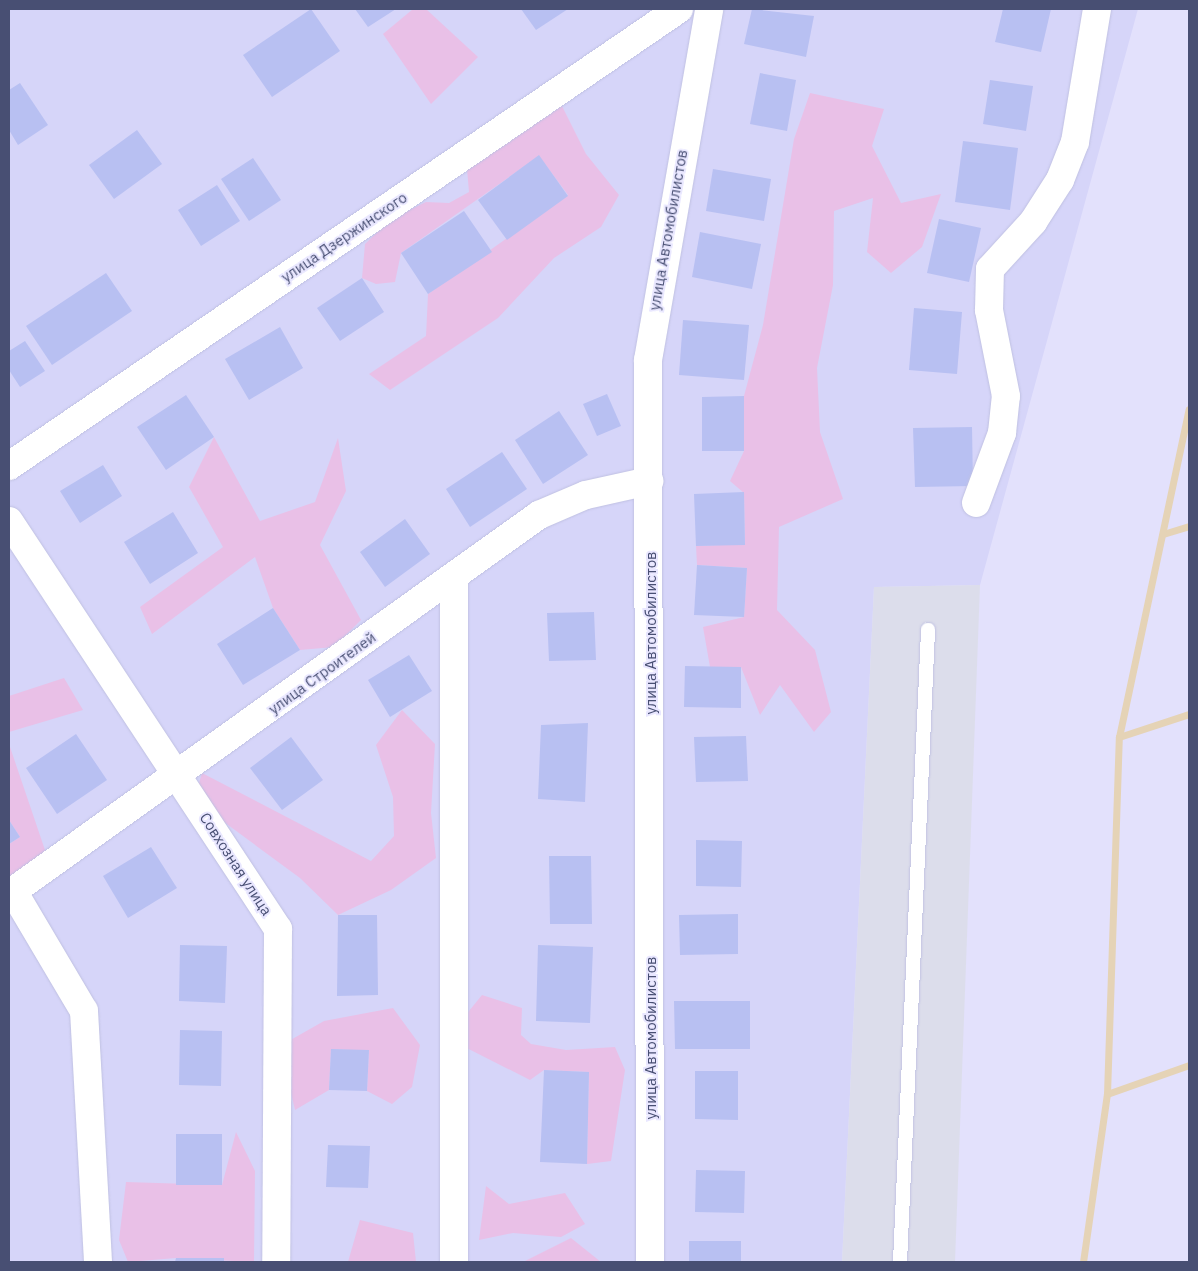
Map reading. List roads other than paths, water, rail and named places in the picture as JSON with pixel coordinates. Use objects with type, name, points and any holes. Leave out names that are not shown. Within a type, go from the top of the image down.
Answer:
[{"type":"street","name":"улица Дзержинского","points":[[9,466],[679,9]]},
{"type":"street","name":"улица Автомобилистов","points":[[650,1262],[649,481],[652,321],[709,9]]},
{"type":"street","points":[[976,503],[1002,434],[1006,396],[989,310],[990,269],[1033,222],[1060,180],[1075,142],[1097,9]]},
{"type":"street","name":"улица Строителей","points":[[11,892],[178,777],[547,511],[586,494],[649,481]]},
{"type":"street","name":"Совхозная улица","points":[[9,521],[278,929],[276,1262]]},
{"type":"street","points":[[454,578],[454,1262]]},
{"type":"street","points":[[11,892],[84,1011],[98,1262]]},
{"type":"lane","points":[[900,1262],[928,630]]},
{"type":"waterway","points":[[1083,1262],[1107,1094],[1119,737],[1189,409]]},
{"type":"waterway","points":[[1163,534],[1189,526]]},
{"type":"waterway","points":[[1119,737],[1189,714]]},
{"type":"waterway","points":[[1107,1094],[1189,1065]]}]
